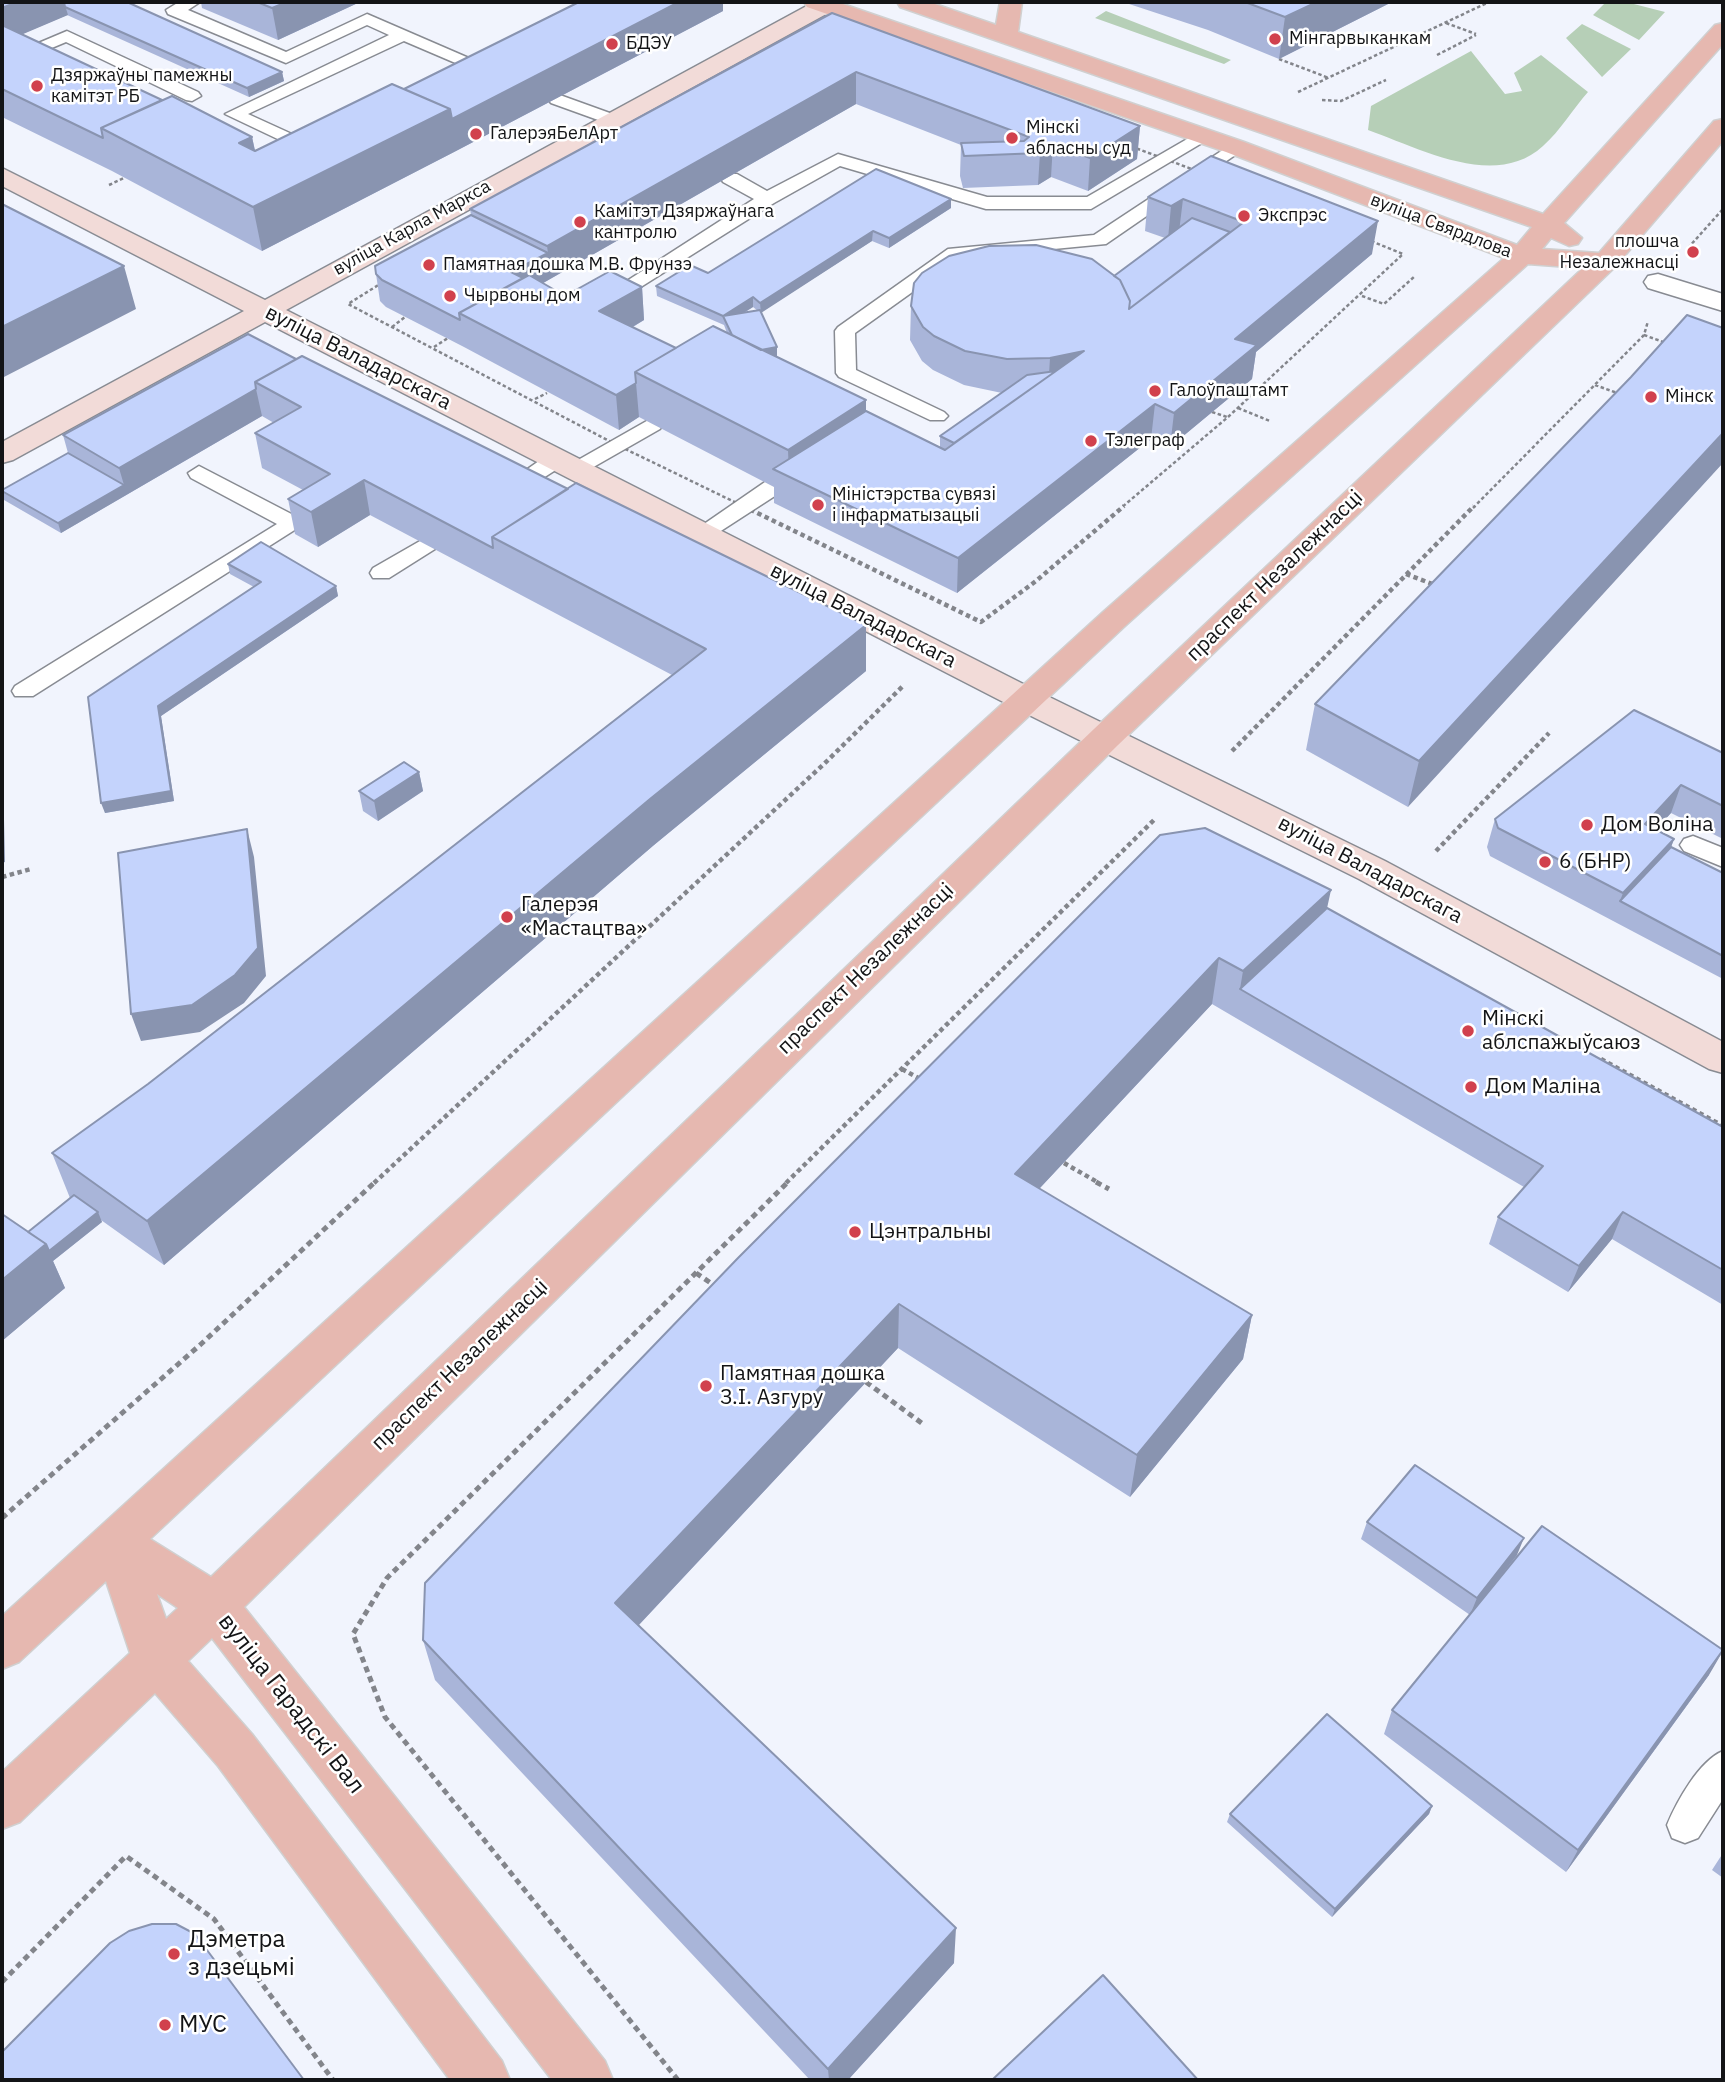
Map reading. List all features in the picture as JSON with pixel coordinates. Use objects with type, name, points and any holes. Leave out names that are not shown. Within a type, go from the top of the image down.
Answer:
[{"type":"main road","name":"вуліца Свярдлова","points":[[908,2],[1548,224],[1606,261]]},
{"type":"main road","points":[[1006,37],[1012,2]]},
{"type":"main road","name":"вуліца Свярдлова","points":[[823,3],[1235,147],[1522,256],[1606,261]]},
{"type":"main road","name":"вуліца Карла Маркса","points":[[2,454],[263,309],[611,128],[823,3]]},
{"type":"main road","points":[[2,1647],[1027,700],[1290,461],[1522,256],[1723,30]]},
{"type":"main road","name":"праспект Незалежнасці","points":[[2,1805],[214,1605],[1106,737],[1606,261],[1723,126]]},
{"type":"main road","name":"вуліца Валадарскага","points":[[2,176],[1027,700],[1372,870],[1723,1059]]},
{"type":"main road","points":[[117,1543],[155,1658],[235,1750],[483,2080]]},
{"type":"main road","name":"вуліца Гарадскі Вал","points":[[117,1543],[214,1605],[586,2080]]},
{"type":"street","points":[[1658,282],[1723,303]]},
{"type":"lane","points":[[192,2],[174,10],[286,58],[367,19],[500,75]]},
{"type":"lane","points":[[329,135],[305,147],[234,114],[402,34]]},
{"type":"lane","points":[[12,58],[67,36],[192,96]]},
{"type":"lane","points":[[449,75],[473,63]]},
{"type":"lane","points":[[557,99],[611,128]]},
{"type":"lane","points":[[629,286],[766,199],[838,160],[986,204],[1091,203],[1201,136]]},
{"type":"lane","points":[[937,416],[846,373],[845,331],[956,253],[1099,240],[1235,147]]},
{"type":"lane","points":[[730,178],[766,199]]},
{"type":"lane","points":[[880,416],[903,402]]},
{"type":"lane","points":[[507,491],[652,424]]},
{"type":"lane","points":[[24,691],[293,524],[199,473]]},
{"type":"lane","points":[[702,533],[773,486]]},
{"type":"lane","points":[[381,573],[427,544]]},
{"type":"lane","points":[[1693,845],[1723,858]]},
{"type":"lane","points":[[1685,1825],[1723,1768]]},
{"type":"path","points":[[1296,93],[1489,2]]},
{"type":"path","points":[[1437,55],[1476,35],[1446,23]]},
{"type":"path","points":[[824,38],[849,41],[1197,171],[1403,254],[1362,296],[1228,417],[1036,581],[981,622]]},
{"type":"path","points":[[1279,59],[1329,78]]},
{"type":"path","points":[[1319,100],[1341,101],[1386,80]]},
{"type":"path","points":[[1362,296],[1384,304],[1415,276]]},
{"type":"path","points":[[391,327],[405,317]]},
{"type":"path","points":[[1644,335],[1667,344]]},
{"type":"path","points":[[432,348],[448,338]]},
{"type":"path","points":[[1229,754],[1280,698],[1637,342]]},
{"type":"path","points":[[1595,385],[1628,396]]},
{"type":"path","points":[[533,401],[547,393]]},
{"type":"path","points":[[1212,412],[1228,417]]},
{"type":"path","points":[[1406,574],[1443,589]]},
{"type":"path","points":[[2,1518],[200,1345],[806,781],[910,679]]},
{"type":"path","points":[[1436,852],[1549,733]]},
{"type":"path","points":[[678,2080],[385,1717],[354,1634],[387,1578],[1155,817],[1167,824]]},
{"type":"path","points":[[2,877],[30,869]]},
{"type":"path","points":[[1590,1054],[1723,1126]]},
{"type":"path","points":[[902,1069],[923,1081]]},
{"type":"path","points":[[1064,1163],[1109,1189]]},
{"type":"path","points":[[696,1273],[730,1295]]},
{"type":"path","points":[[866,1382],[923,1424]]},
{"type":"path","points":[[2,1982],[126,1856],[214,1919],[333,2080]]},
{"type":"green space","points":[[1606,2],[1626,2],[1665,12],[1639,40],[1593,15]]},
{"type":"green space","points":[[1106,11],[1231,60],[1224,64],[1095,18]]},
{"type":"green space","points":[[1582,24],[1631,49],[1602,77],[1566,38]]},
{"type":"green space","points":[[1471,51],[1505,94],[1522,91],[1514,73],[1541,55],[1588,92],[1543,146],[1524,159],[1503,165],[1480,165],[1433,155],[1368,130],[1371,106]]},
{"type":"building","points":[[2,2],[17,2],[2,8]]},
{"type":"building","points":[[64,2],[127,2],[282,72],[247,88],[65,7]]},
{"type":"building","points":[[257,2],[287,2],[272,8]]},
{"type":"building","points":[[579,2],[679,2],[452,119],[450,109],[404,89]]},
{"type":"building","points":[[1245,2],[1317,2],[1285,17]]},
{"type":"building","points":[[832,13],[1140,126],[1090,158],[1053,144],[1040,153],[964,156],[961,143],[1024,141],[1029,137],[856,72],[547,246],[470,209]]},
{"type":"building","points":[[2,25],[162,100],[101,128],[103,138],[2,89]]},
{"type":"building","points":[[392,84],[450,109],[253,207],[101,128],[172,96],[252,137],[239,143],[255,151]]},
{"type":"building","name":"Галоўпаштамт","points":[[1211,156],[1378,221],[1235,339],[1257,345],[1174,413],[1155,404],[958,558],[773,469],[866,411],[945,450],[1084,351],[1050,358],[1007,359],[965,351],[934,336],[923,327],[911,306],[914,283],[922,273],[949,256],[989,246],[1036,245],[1092,259],[1120,280],[1130,301],[1129,309],[1244,222],[1183,199],[1171,206],[1148,197]]},
{"type":"building","points":[[876,169],[951,199],[889,238],[873,231],[760,303],[753,297],[723,316],[656,286],[690,265],[708,273]]},
{"type":"building","points":[[2,204],[124,266],[2,327]]},
{"type":"building","points":[[471,215],[548,253],[511,272],[523,278],[459,313],[460,320],[382,280],[376,274],[375,266]]},
{"type":"building","points":[[1192,218],[1230,232],[1129,309],[1130,301],[1120,280],[1114,276]]},
{"type":"building","points":[[610,271],[642,287],[599,311],[676,348],[635,372],[636,383],[616,395],[459,313],[529,275],[565,296]]},
{"type":"building","points":[[760,310],[777,347],[761,350],[732,335],[723,316]]},
{"type":"building","name":"Мінск","points":[[1687,315],[1723,328],[1723,433],[1419,761],[1315,704],[1631,377]]},
{"type":"building","points":[[713,326],[866,400],[788,450],[635,372]]},
{"type":"building","points":[[248,334],[296,359],[255,382],[256,389],[119,468],[63,435]]},
{"type":"building","points":[[302,356],[568,489],[492,537],[493,548],[364,480],[311,512],[288,499],[330,474],[255,433],[301,407],[255,382]]},
{"type":"building","points":[[1056,371],[954,443],[940,436],[1027,375]]},
{"type":"building","points":[[68,453],[124,485],[58,523],[2,491],[2,490]]},
{"type":"building","points":[[576,483],[866,625],[650,799],[147,1221],[52,1153],[148,1084],[706,649],[492,537]]},
{"type":"building","points":[[261,542],[336,586],[158,706],[171,791],[101,803],[88,697],[261,582],[228,564]]},
{"type":"building","name":"Дом Воліна","points":[[1634,710],[1723,753],[1723,806],[1681,785],[1645,824],[1674,839],[1623,893],[1498,828],[1495,819]]},
{"type":"building","points":[[404,762],[419,772],[374,801],[359,791]]},
{"type":"building","points":[[1205,828],[1331,890],[1243,971],[1219,958],[1015,1174],[1252,1315],[1137,1455],[899,1304],[615,1603],[956,1928],[828,2069],[423,1640],[425,1583],[738,1258],[1160,835]]},
{"type":"building","points":[[247,829],[258,948],[235,975],[192,1005],[131,1014],[118,853]]},
{"type":"building","points":[[1671,847],[1723,873],[1723,956],[1620,901]]},
{"type":"building","name":"Дом Маліна","points":[[1327,908],[1723,1127],[1723,1270],[1623,1212],[1579,1266],[1498,1217],[1543,1166],[1240,989]]},
{"type":"building","points":[[74,1195],[98,1212],[49,1251],[46,1244],[28,1232]]},
{"type":"building","points":[[2,1214],[46,1244],[2,1280]]},
{"type":"building","points":[[1415,1465],[1524,1538],[1477,1598],[1367,1522]]},
{"type":"building","points":[[1542,1526],[1723,1650],[1578,1850],[1392,1710]]},
{"type":"building","points":[[1327,1714],[1432,1806],[1335,1909],[1230,1814]]},
{"type":"building","name":"МУС","points":[[152,1924],[176,1924],[195,1934],[304,2080],[2,2080],[2,2052],[110,1943],[129,1931]]},
{"type":"building","points":[[1103,1975],[1198,2080],[992,2080]]},
{"type":"place","name":"Мінгарвыканкам","points":[[1275,39]]},
{"type":"place","name":"БДЭУ","points":[[612,44]]},
{"type":"place","name":"Дзяржаўны памежны камітэт РБ","points":[[37,86]]},
{"type":"place","name":"ГалерэяБелАрт","points":[[476,134]]},
{"type":"place","name":"Мінскі абласны суд","points":[[1012,138]]},
{"type":"place","name":"Экспрэс","points":[[1244,216]]},
{"type":"place","name":"Камітэт Дзяржаўнага кантролю","points":[[580,222]]},
{"type":"place","name":"плошча Незалежнасці","points":[[1693,252]]},
{"type":"place","name":"Памятная дошка М.В. Фрунзэ","points":[[429,265]]},
{"type":"place","name":"Чырвоны дом","points":[[450,296]]},
{"type":"place","name":"Галоўпаштамт","points":[[1155,391]]},
{"type":"place","name":"Мінск","points":[[1651,397]]},
{"type":"place","name":"Тэлеграф","points":[[1091,441]]},
{"type":"place","name":"Міністэрства сувязі і інфарматызацыі","points":[[818,505]]},
{"type":"place","name":"Дом Воліна","points":[[1587,825]]},
{"type":"place","name":"6 (БНР)","points":[[1545,862]]},
{"type":"place","name":"Галерэя «Мастацтва»","points":[[507,917]]},
{"type":"place","name":"Мінскі аблспажыўсаюз","points":[[1468,1031]]},
{"type":"place","name":"Дом Маліна","points":[[1471,1087]]},
{"type":"place","name":"Цэнтральны","points":[[855,1232]]},
{"type":"place","name":"Памятная дошка З.І. Азгуру","points":[[706,1386]]},
{"type":"place","name":"Дэметра з дзецьмі","points":[[174,1954]]},
{"type":"place","name":"МУС","points":[[165,2025]]}]
